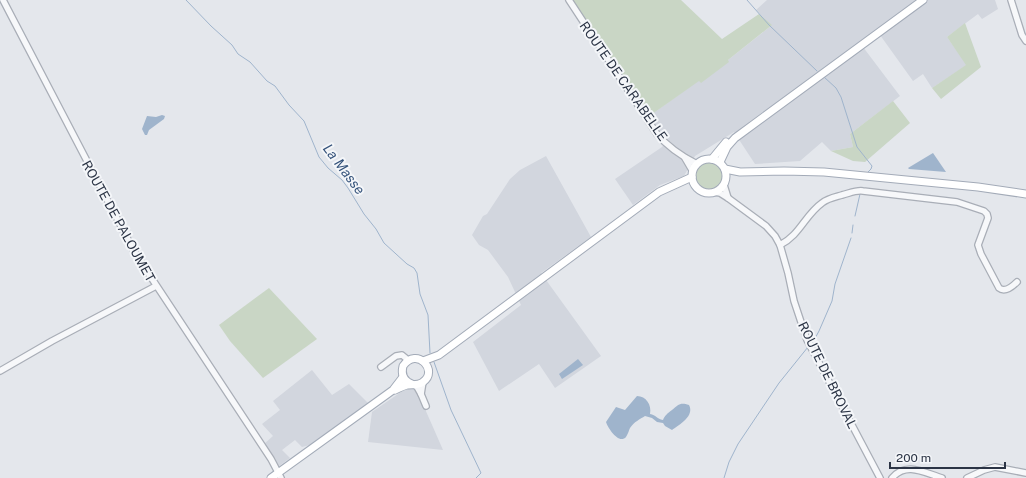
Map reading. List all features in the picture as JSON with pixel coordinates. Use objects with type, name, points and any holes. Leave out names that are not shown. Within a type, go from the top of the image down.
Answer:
[{"type":"main road","points":[[712,159],[732,136],[918,0]]},
{"type":"main road","points":[[720,162],[727,147],[735,138],[924,0]]},
{"type":"main road","points":[[393,390],[423,382],[427,377],[428,369],[439,355],[659,192],[693,177],[697,164],[701,160],[712,159],[720,162],[725,169],[725,182]]},
{"type":"main road","points":[[725,169],[740,172],[824,172],[978,187],[1026,194]]},
{"type":"main road","points":[[693,177],[703,192],[714,192],[725,182],[735,176],[757,172]]},
{"type":"main road","points":[[423,361],[439,355]]},
{"type":"main road","points":[[413,385],[406,381],[403,376],[403,366],[408,360],[416,358],[423,361],[428,369]]},
{"type":"main road","points":[[271,478],[280,475],[393,390],[403,376]]},
{"type":"street","name":"ROUTE DE PALOUMET","points":[[3,0],[135,254],[271,459],[280,475]]},
{"type":"street","name":"ROUTE DE CARABELLE","points":[[569,0],[657,134],[684,158],[697,164]]},
{"type":"street","points":[[1011,0],[1022,35],[1026,41]]},
{"type":"street","name":"ROUTE DE CARABELLE","points":[[684,158],[693,177]]},
{"type":"street","points":[[725,182],[728,198]]},
{"type":"street","name":"ROUTE DE BROVAL","points":[[714,192],[720,193],[728,198],[770,230],[780,245],[794,301],[807,340],[880,478]]},
{"type":"street","points":[[780,245],[799,231],[816,208],[823,202],[830,198],[852,192],[870,192],[957,202],[974,207],[984,211],[987,214],[988,218],[978,244],[981,254],[999,288],[1001,290],[1006,290],[1017,282]]},
{"type":"street","points":[[0,371],[156,286]]},
{"type":"street","points":[[381,367],[396,356],[402,355],[408,360]]},
{"type":"street","points":[[421,394],[423,382]]},
{"type":"street","points":[[413,385],[417,387],[426,406]]},
{"type":"street","points":[[967,478],[984,470],[996,467],[1026,473]]},
{"type":"street","points":[[892,478],[898,472],[908,469],[919,470],[942,478]]},
{"type":"shaded area","points":[[767,0],[995,0],[998,9],[982,19],[978,14],[947,37],[967,65],[932,88],[923,74],[913,81],[880,35],[863,47],[900,96],[850,134],[853,147],[831,151],[822,142],[800,161],[755,164],[734,132],[695,156],[684,176],[660,185],[633,205],[615,179],[662,147],[667,141],[660,135],[648,117],[699,80],[701,82],[728,62],[728,60],[771,26],[756,10]]},
{"type":"shaded area","points":[[546,156],[591,237],[541,273],[601,356],[555,388],[539,364],[499,391],[473,342],[521,305],[508,277],[488,250],[479,245],[472,235],[483,216],[487,214],[510,179],[520,170]]},
{"type":"shaded area","points":[[312,370],[332,395],[349,384],[368,403],[310,445],[302,447],[295,440],[282,450],[290,458],[279,466],[264,444],[273,436],[262,424],[280,410],[273,401]]},
{"type":"shaded area","points":[[408,389],[413,389],[418,393],[443,450],[368,442],[372,412],[401,392]]},
{"type":"green space","points":[[569,0],[681,0],[722,39],[759,14],[772,25],[728,60],[729,62],[701,83],[699,81],[648,117]]},
{"type":"green space","points":[[965,23],[981,67],[941,99],[932,88],[966,65],[947,37]]},
{"type":"green space","points":[[893,101],[910,123],[865,162],[853,161],[831,151],[853,147],[850,134]]},
{"type":"green space","points":[[708,161],[714,162],[722,170],[722,182],[714,190],[708,191],[702,190],[694,182],[693,176],[694,170],[702,162]]},
{"type":"green space","points":[[269,288],[317,339],[263,378],[230,341],[219,325]]},
{"type":"water","points":[[162,115],[165,116],[164,119],[149,130],[147,135],[145,135],[142,129],[147,116],[156,117]]},
{"type":"water","points":[[933,153],[946,172],[908,168]]},
{"type":"water","points":[[578,359],[583,365],[562,379],[559,374]]},
{"type":"water","points":[[637,396],[646,399],[650,407],[650,414],[663,420],[667,414],[681,404],[689,405],[690,413],[682,423],[672,430],[663,423],[657,422],[652,418],[645,416],[630,428],[626,437],[620,439],[614,435],[606,422],[616,407],[625,410]]},
{"type":"waterway","name":"La Masse","points":[[186,0],[232,45],[238,54],[250,62],[267,81],[275,86],[289,105],[304,121],[319,157],[328,168],[342,180],[384,243],[407,264],[414,268],[417,273],[420,294],[428,315],[430,353]]},
{"type":"waterway","points":[[747,0],[769,25],[817,71]]},
{"type":"waterway","points":[[824,77],[836,88],[841,97],[857,147],[872,166],[868,172]]},
{"type":"waterway","points":[[855,216],[860,194]]},
{"type":"waterway","points":[[852,233],[853,225]]},
{"type":"waterway","points":[[812,344],[832,301],[835,284],[851,238]]},
{"type":"waterway","points":[[724,478],[729,462],[738,444],[779,383],[808,347]]},
{"type":"waterway","name":"La Masse","points":[[434,362],[451,410],[481,473],[476,478]]}]
